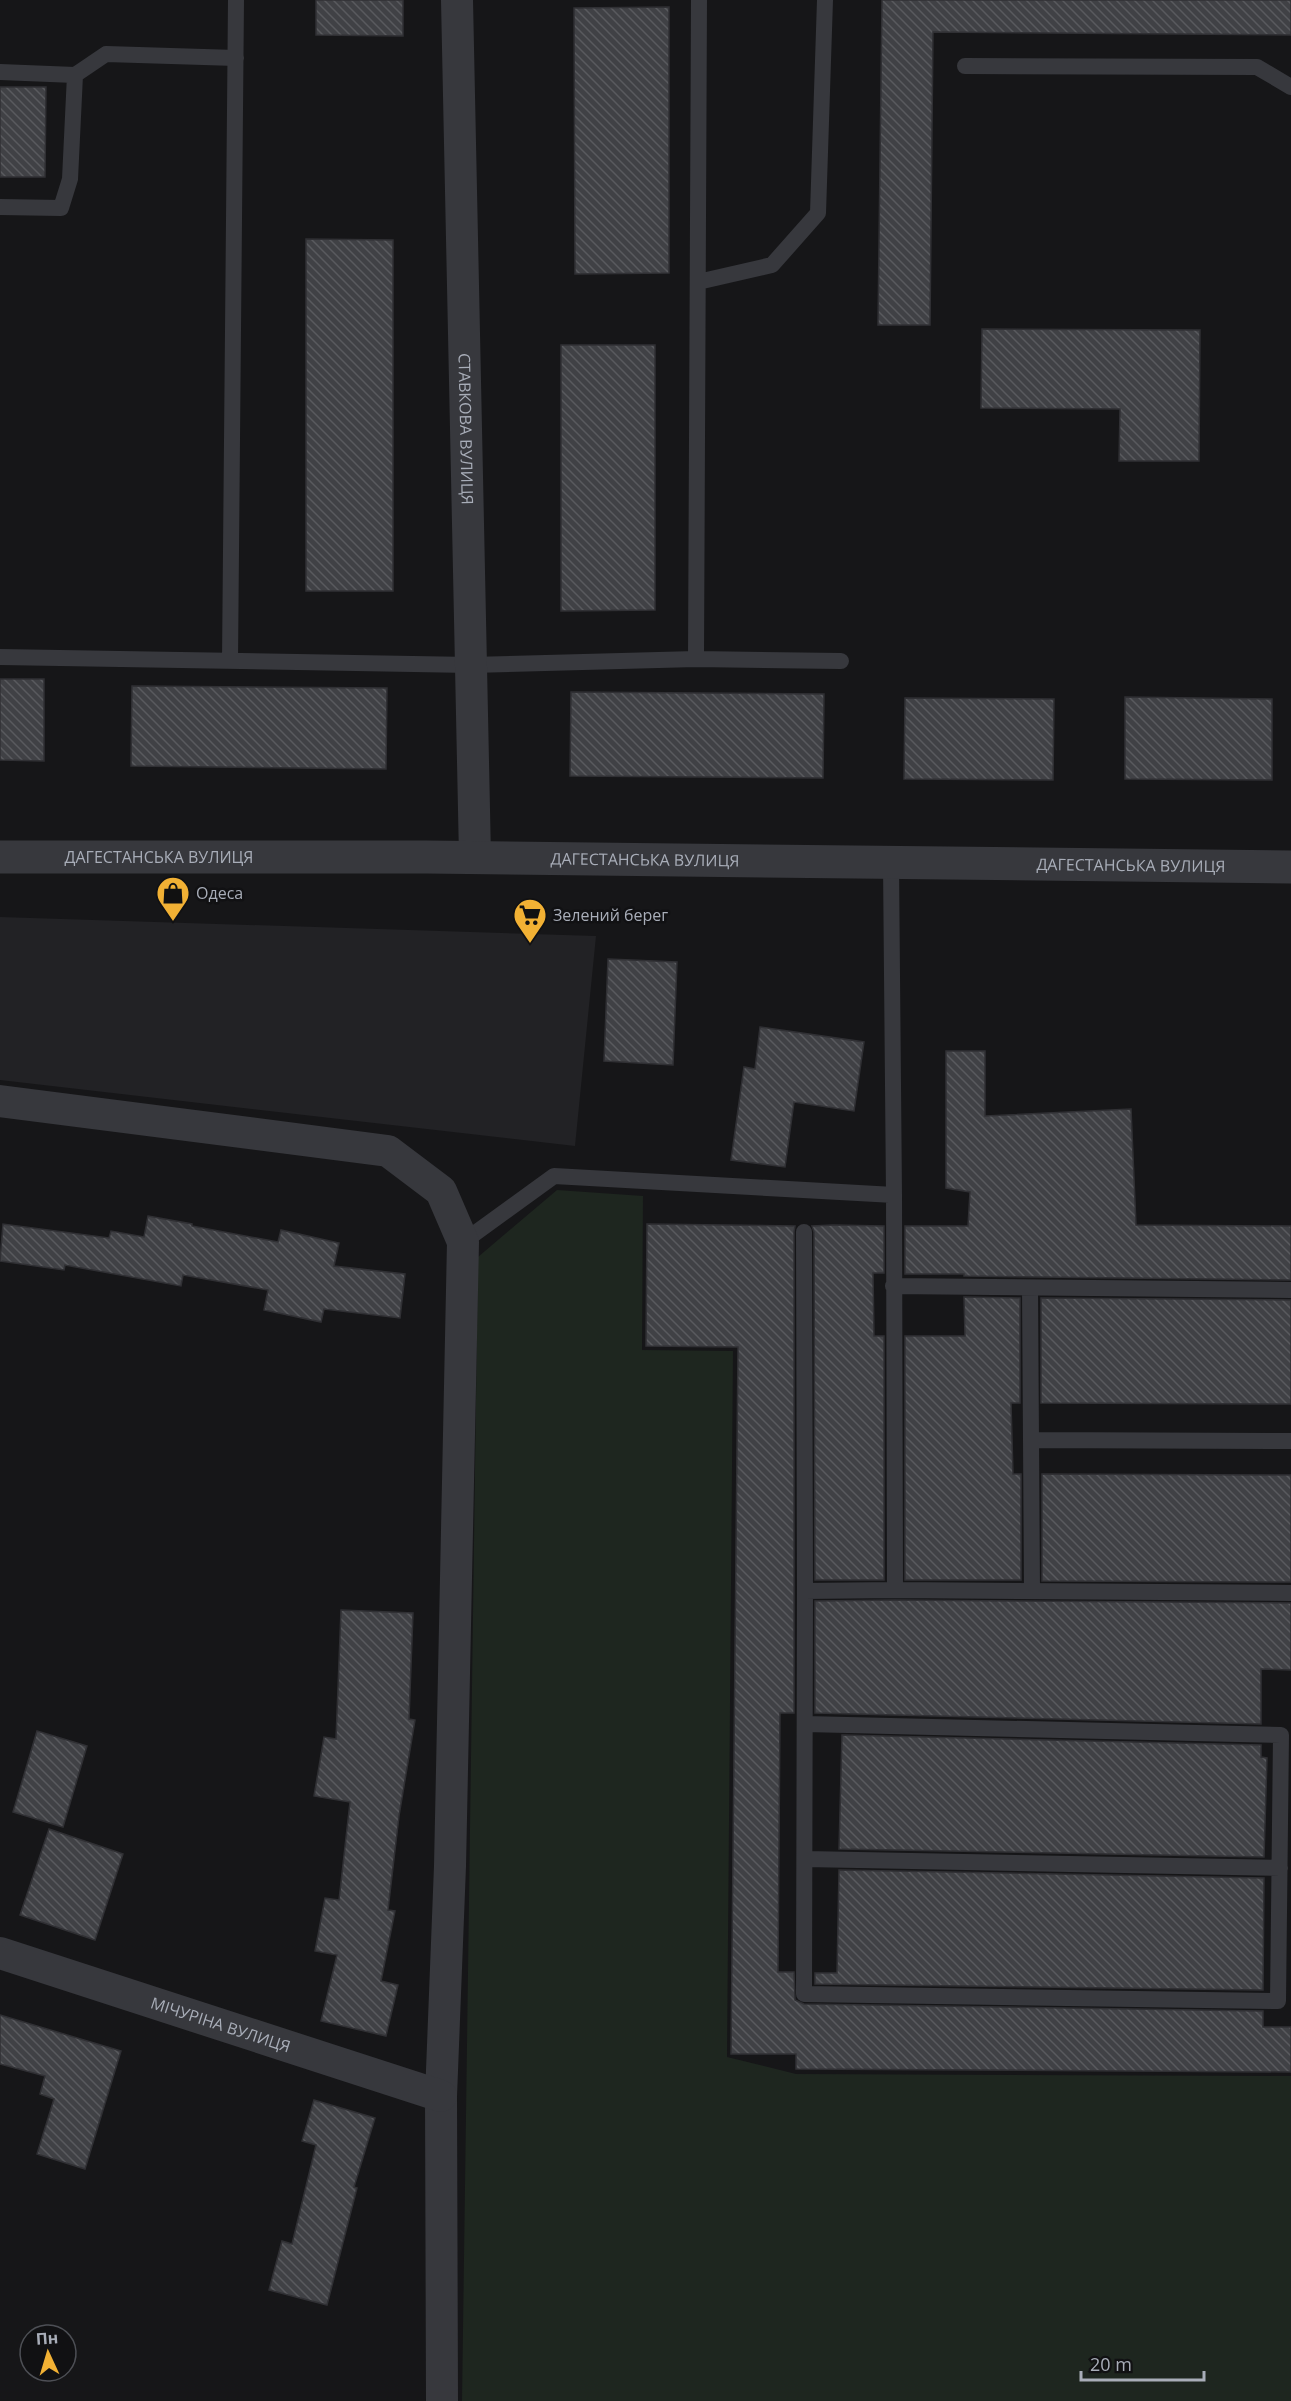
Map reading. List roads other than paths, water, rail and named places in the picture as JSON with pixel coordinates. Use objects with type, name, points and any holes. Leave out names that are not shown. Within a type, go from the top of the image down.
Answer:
[{"type":"street","name":"СТАВКОВА ВУЛИЦЯ","points":[[458,0],[475,857]]},
{"type":"street","name":"ДАГЕСТАНСЬКА ВУЛИЦЯ","points":[[0,856],[475,857],[1291,867]]},
{"type":"street","points":[[0,1101],[388,1151],[441,1191],[463,1242],[450,1866],[441,2096],[442,2401]]},
{"type":"street","name":"МІЧУРІНА ВУЛИЦЯ","points":[[0,1953],[441,2096]]},
{"type":"lane","points":[[230,661],[236,0]]},
{"type":"lane","points":[[696,658],[699,0]]},
{"type":"lane","points":[[698,282],[772,265],[818,213],[825,0]]},
{"type":"lane","points":[[0,72],[75,75],[106,54],[236,58]]},
{"type":"lane","points":[[965,66],[1257,68],[1291,87]]},
{"type":"lane","points":[[0,207],[61,208],[70,179],[75,75]]},
{"type":"lane","points":[[0,657],[471,665],[696,658],[841,661]]},
{"type":"lane","points":[[891,863],[895,1590]]},
{"type":"lane","points":[[463,1242],[554,1176],[894,1195]]},
{"type":"lane","points":[[804,1232],[806,1591],[805,1724],[804,1994],[1278,2001],[1281,1735],[805,1724]]},
{"type":"lane","points":[[893,1286],[1291,1290]]},
{"type":"lane","points":[[1030,1288],[1032,1591]]},
{"type":"lane","points":[[1031,1440],[1291,1441]]},
{"type":"lane","points":[[806,1591],[1291,1593]]},
{"type":"lane","points":[[805,1859],[1280,1868]]},
{"type":"place","name":"Одеса","points":[[173,922]]},
{"type":"place","name":"Зелений берег","points":[[530,944]]}]
